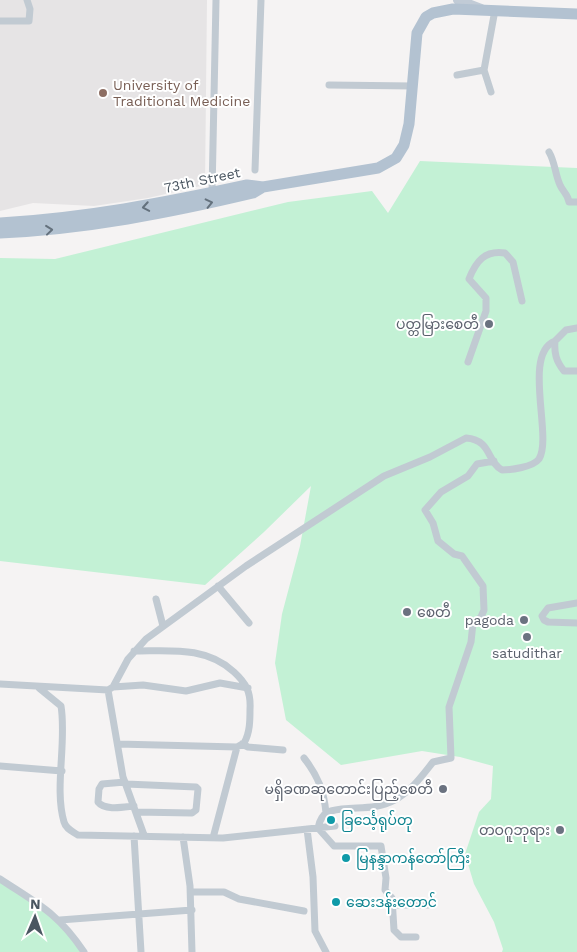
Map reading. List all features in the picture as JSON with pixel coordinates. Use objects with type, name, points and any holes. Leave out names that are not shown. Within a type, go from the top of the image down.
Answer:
[{"type":"main road","points":[[263,187],[378,168],[396,158],[404,144],[410,124],[415,40],[426,17],[442,10],[481,9],[577,14]]},
{"type":"main road","name":"73th Street","points":[[0,223],[95,215],[151,206],[247,185],[263,187]]},
{"type":"main road","name":"73th Street","points":[[0,233],[86,226],[158,214],[253,193],[263,187]]},
{"type":"street","points":[[0,22],[29,21],[30,9],[27,0]]},
{"type":"street","points":[[212,193],[216,0]]},
{"type":"street","points":[[255,170],[260,0]]},
{"type":"street","points":[[458,0],[481,9]]},
{"type":"street","points":[[491,92],[484,70],[495,10]]},
{"type":"street","points":[[457,75],[484,70]]},
{"type":"street","points":[[329,85],[413,86]]},
{"type":"street","points":[[549,152],[554,160],[555,172],[561,188],[568,194],[570,202],[577,202]]},
{"type":"street","points":[[468,362],[486,311],[486,298],[469,279],[473,268],[480,258],[496,252],[506,253],[513,262],[522,300]]},
{"type":"street","points":[[144,836],[126,783],[118,744],[111,689],[134,651],[163,626],[218,586],[372,484],[396,470],[430,457],[459,440],[469,438],[481,442],[497,467],[504,470],[530,465],[538,460],[541,446],[539,382],[540,368],[545,349],[548,344],[555,341],[566,330],[577,328]]},
{"type":"street","points":[[555,341],[556,359],[561,368],[567,372],[577,371]]},
{"type":"street","points":[[318,828],[326,813],[330,810],[375,808],[386,804],[414,787],[433,762],[451,758],[448,707],[470,642],[473,623],[481,617],[484,610],[483,586],[462,556],[454,554],[438,541],[433,523],[425,510],[441,492],[468,476],[476,464],[494,461]]},
{"type":"street","points":[[218,586],[249,623]]},
{"type":"street","points":[[156,599],[163,626]]},
{"type":"street","points":[[577,603],[548,608],[542,616],[548,622],[577,623]]},
{"type":"street","points":[[134,651],[187,651],[211,656],[224,663],[248,688],[251,700],[249,730],[240,746],[213,838]]},
{"type":"street","points":[[0,684],[39,688],[111,689],[143,685],[186,691],[220,683],[248,688]]},
{"type":"street","points":[[39,688],[61,706],[64,823],[68,830],[78,835],[213,838],[335,826]]},
{"type":"street","points":[[118,744],[240,746],[283,750]]},
{"type":"street","points":[[304,758],[319,780],[324,793],[326,813]]},
{"type":"street","points":[[0,766],[62,771]]},
{"type":"street","points":[[126,783],[196,788],[198,790],[196,810],[192,812],[135,809],[103,806],[98,802],[99,788],[102,784],[126,783]]},
{"type":"street","points":[[318,828],[334,846],[381,846],[386,878],[385,890],[392,898],[394,930],[401,937],[416,937]]},
{"type":"street","points":[[307,829],[313,877],[315,931],[326,952]]},
{"type":"street","points":[[134,836],[141,952]]},
{"type":"street","points":[[182,837],[191,892],[192,952]]},
{"type":"street","points":[[0,879],[60,920],[84,952]]},
{"type":"street","points":[[191,892],[224,892],[240,899],[304,911]]},
{"type":"street","points":[[392,905],[428,905]]},
{"type":"street","points":[[60,920],[192,910]]},
{"type":"shaded area","name":"University of Traditional Medicine","points":[[0,0],[207,0],[205,185],[148,198],[94,206],[33,203],[0,211]]},
{"type":"green space","points":[[420,161],[577,168],[577,952],[502,952],[503,949],[494,922],[474,884],[465,854],[479,812],[491,799],[493,766],[460,757],[422,751],[341,765],[286,720],[275,663],[282,614],[300,546],[311,486],[264,532],[205,585],[0,561],[0,258],[55,259],[288,202],[372,191],[388,213]]},
{"type":"green space","points":[[0,882],[54,915],[82,952],[0,952]]},
{"type":"place","name":"University of Traditional Medicine","points":[[103,93]]},
{"type":"place","name":"ပတ္တမြားစေတီ","points":[[489,324]]},
{"type":"place","name":"စေတီ","points":[[407,612]]},
{"type":"place","name":"pagoda","points":[[524,620]]},
{"type":"place","name":"satudithar","points":[[527,637]]},
{"type":"place","name":"မရှိခဏဆုတောင်းပြည့်စေတီ","points":[[443,789]]},
{"type":"place","name":"ခြင်္သေ့ရုပ်တု","points":[[331,820]]},
{"type":"place","name":"တဝဂူဘုရား","points":[[560,830]]},
{"type":"place","name":"မြနန္ဒာကန်တော်ကြီး","points":[[346,858]]},
{"type":"place","name":"ဆေးဒန်းတောင်","points":[[336,902]]}]
